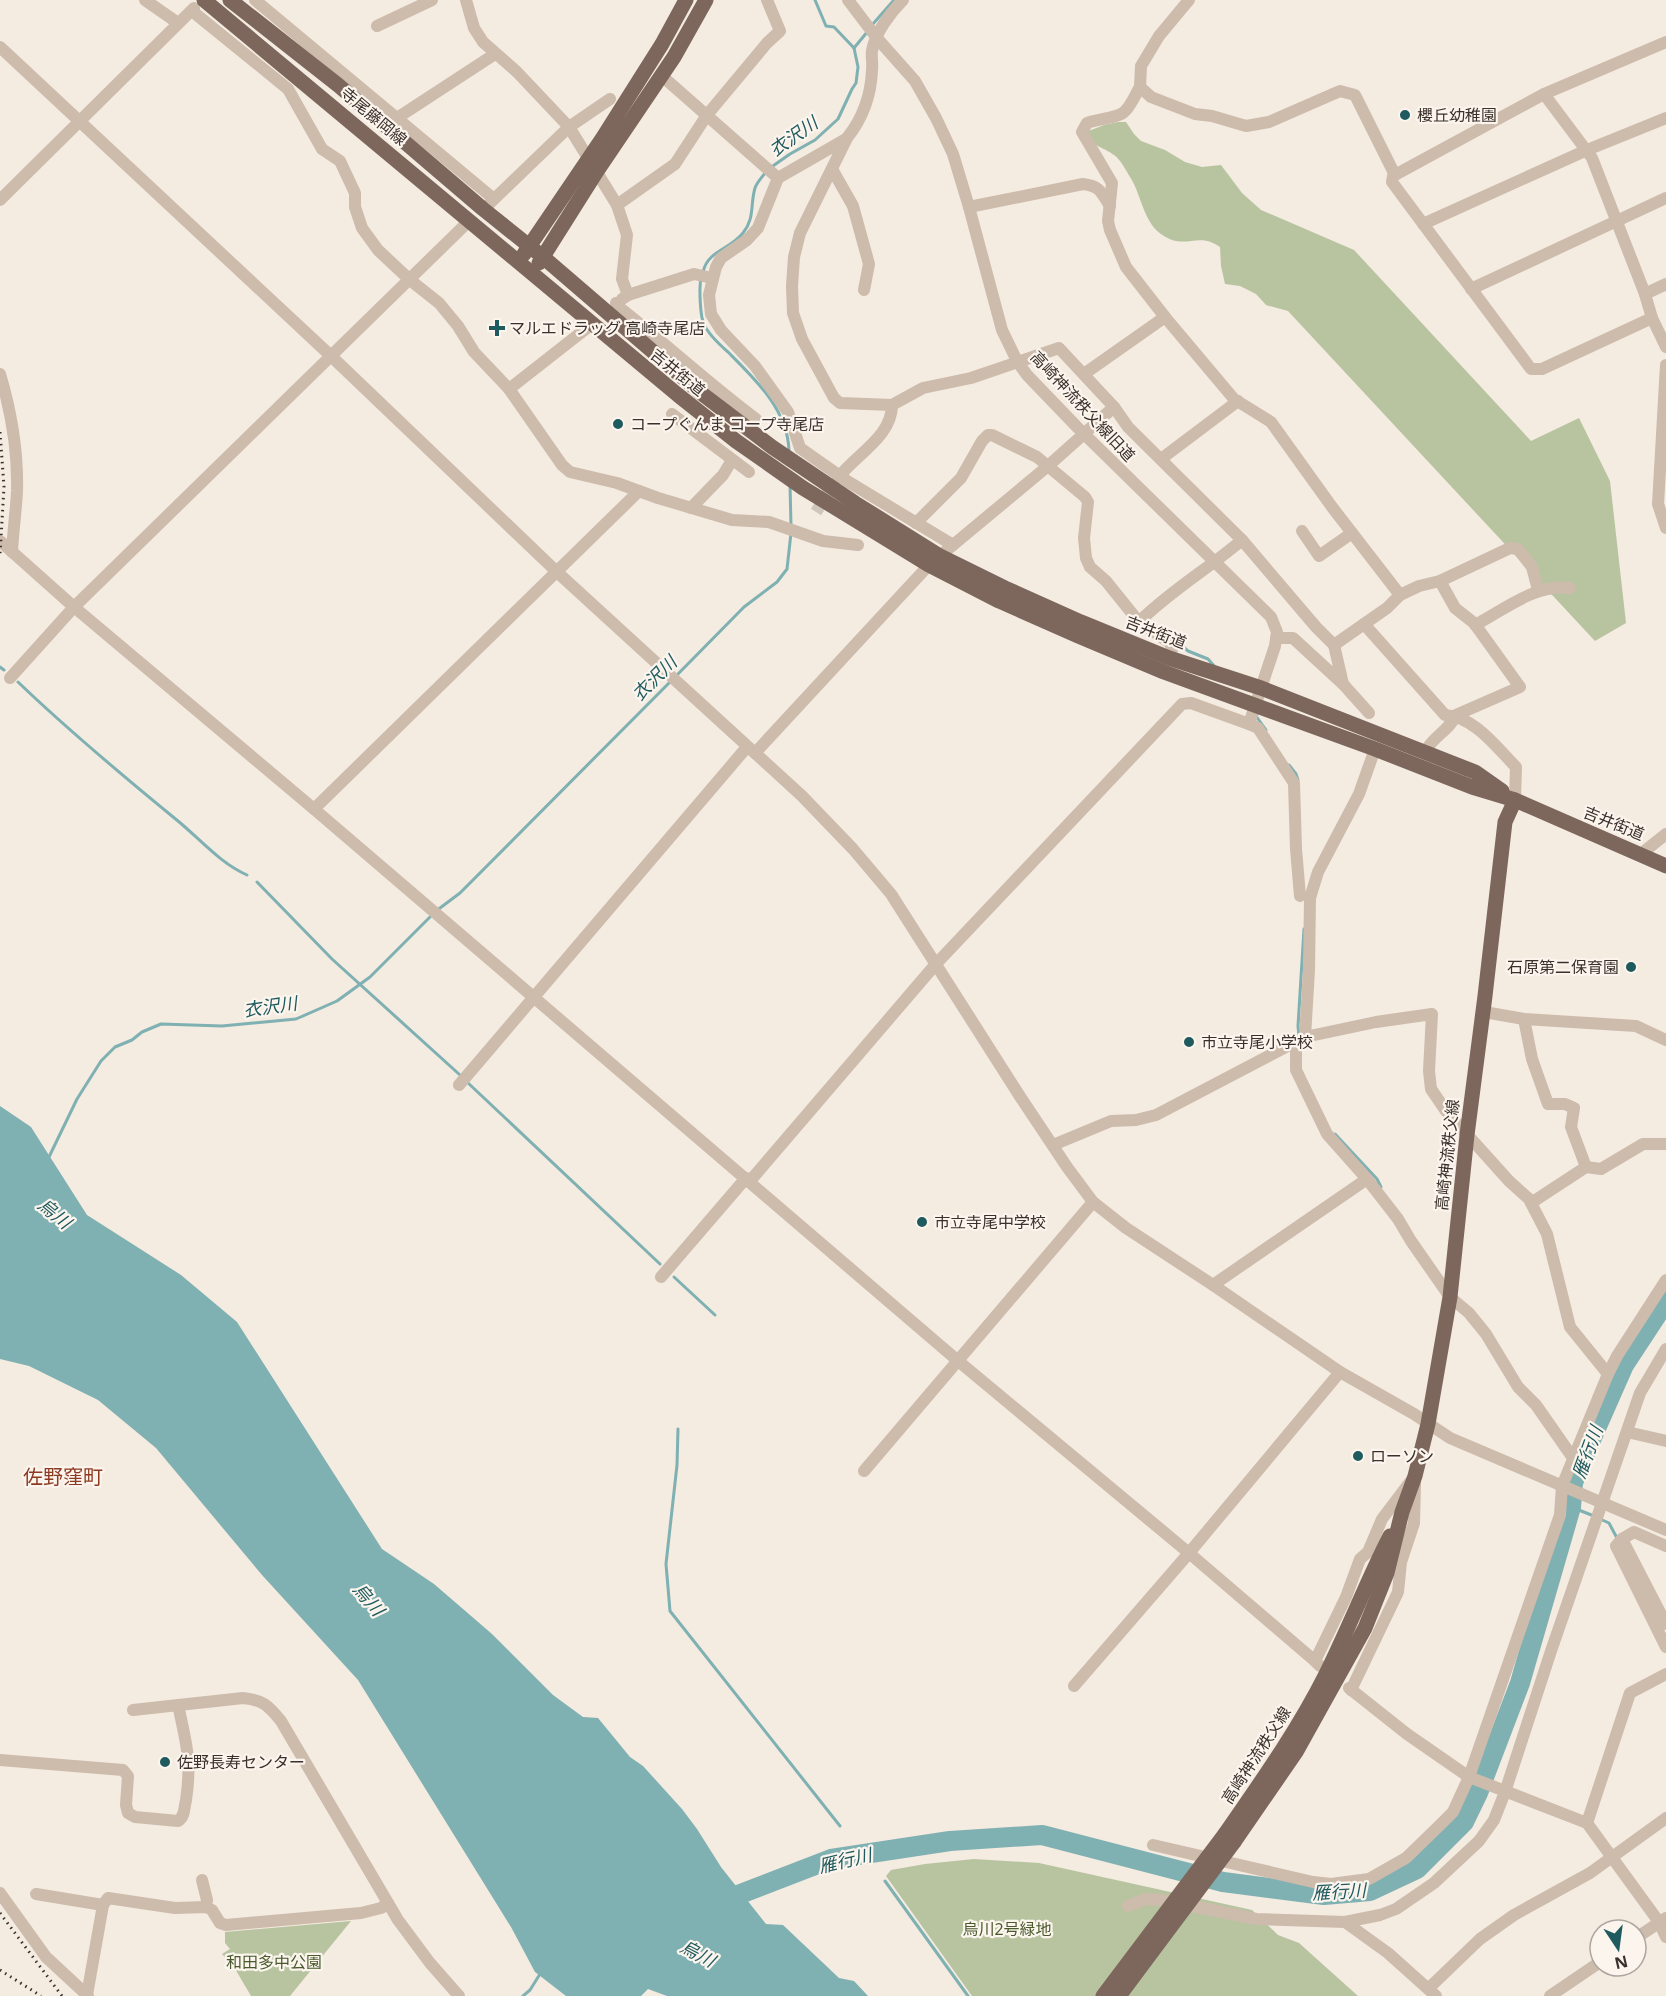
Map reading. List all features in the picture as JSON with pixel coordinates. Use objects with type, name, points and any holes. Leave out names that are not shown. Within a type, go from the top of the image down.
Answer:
[{"type":"main road","name":"寺尾藤岡線","points":[[230,0],[489,204],[530,246]]},
{"type":"main road","points":[[532,272],[543,257],[592,165],[686,0]]},
{"type":"main road","points":[[519,261],[662,75],[706,0]]},
{"type":"main road","name":"寺尾藤岡線","points":[[197,7],[470,220],[519,261]]},
{"type":"main road","name":"吉井街道","points":[[530,246],[611,307],[701,393],[772,447],[935,560],[999,601],[1164,672],[1472,787],[1515,800],[1641,854],[1664,867]]},
{"type":"main road","name":"吉井街道","points":[[519,261],[686,402],[778,471],[802,488],[935,560],[1169,658],[1261,688],[1475,772],[1515,800]]},
{"type":"main road","name":"高崎神流秩父線","points":[[1103,1996],[1296,1752],[1365,1628],[1387,1573],[1428,1424],[1450,1297],[1505,822],[1515,800]]},
{"type":"main road","name":"高崎神流秩父線","points":[[1119,1996],[1229,1838]]},
{"type":"street","points":[[145,0],[178,23]]},
{"type":"street","points":[[255,0],[397,118],[489,204],[569,127],[610,99]]},
{"type":"street","points":[[377,26],[432,0]]},
{"type":"street","points":[[466,0],[474,28],[483,42],[517,72],[569,127],[617,205],[627,235],[622,279],[628,295]]},
{"type":"street","points":[[617,205],[675,164],[707,115],[767,43],[780,31],[767,0]]},
{"type":"street","name":"高崎神流秩父線旧道","points":[[848,0],[876,38],[915,81],[936,118],[952,154],[969,207],[1002,330],[1017,361],[1027,375],[1084,434],[1271,617],[1277,632],[1276,638]]},
{"type":"street","points":[[903,0],[888,18],[876,38],[872,52],[870,98],[856,126],[847,138],[800,233],[792,276],[793,313],[802,339],[834,398],[840,403],[892,405],[923,388],[971,378],[1059,348],[1114,407],[1128,426],[1242,540],[1334,645],[1343,684]]},
{"type":"street","points":[[1189,0],[1159,36],[1142,66],[1140,87],[1124,112],[1114,118],[1101,118],[1087,123],[1082,132],[1112,183],[1108,221],[1110,230],[1126,267],[1165,317],[1238,401],[1271,422],[1400,595]]},
{"type":"street","points":[[0,200],[178,23],[197,7],[288,89],[322,149],[340,160],[355,193],[355,207],[362,228],[378,250],[439,303],[458,326],[474,352],[509,389],[562,465],[570,472],[617,483],[732,519],[769,522],[823,541],[858,545]]},
{"type":"street","points":[[1652,318],[1542,369],[1535,370],[1527,365],[1392,182],[1393,176],[1544,94],[1666,42]]},
{"type":"street","points":[[0,47],[331,356],[557,572],[802,796],[853,849],[891,894],[1067,1167],[1093,1202],[1126,1228],[1340,1372],[1452,1439],[1666,1530]]},
{"type":"street","points":[[397,118],[495,54]]},
{"type":"street","points":[[662,75],[778,178]]},
{"type":"street","points":[[1140,87],[1152,97],[1195,114],[1212,116],[1246,126],[1269,122],[1340,91],[1356,95],[1395,175]]},
{"type":"street","points":[[1544,94],[1592,158],[1645,294],[1652,318],[1666,347]]},
{"type":"street","points":[[1423,224],[1587,150],[1666,118]]},
{"type":"street","points":[[847,138],[778,178],[758,228],[747,240],[721,258],[712,278],[709,295],[711,314],[721,330],[755,366],[788,412],[800,448],[839,477],[953,545]]},
{"type":"street","points":[[832,169],[854,206],[869,264],[864,290]]},
{"type":"street","points":[[969,207],[1083,184],[1095,186],[1110,206]]},
{"type":"street","points":[[1471,289],[1666,198]]},
{"type":"street","points":[[10,678],[74,607],[470,220]]},
{"type":"street","points":[[611,307],[628,295],[694,274],[712,278]]},
{"type":"street","points":[[1645,294],[1666,284]]},
{"type":"street","points":[[611,307],[620,308],[756,419]]},
{"type":"street","points":[[1084,374],[1165,317]]},
{"type":"street","points":[[509,389],[592,324]]},
{"type":"street","points":[[1666,364],[1663,474],[1658,504],[1666,528]]},
{"type":"street","points":[[0,374],[15,458],[17,489],[12,552]]},
{"type":"street","points":[[1161,459],[1238,401]]},
{"type":"street","points":[[839,477],[846,467],[880,436],[889,420],[892,405]]},
{"type":"street","points":[[459,1085],[751,750],[935,560],[1048,466],[1114,407]]},
{"type":"street","points":[[672,414],[749,472]]},
{"type":"street","points":[[916,523],[961,478],[982,441],[988,435],[1037,457],[1085,497],[1088,502],[1084,538],[1086,558],[1090,567],[1106,581],[1139,622],[1170,643],[1172,648],[1169,658]]},
{"type":"street","points":[[691,508],[723,475],[732,460]]},
{"type":"street","points":[[314,809],[639,491]]},
{"type":"street","points":[[1302,531],[1319,555],[1352,532]]},
{"type":"street","points":[[1139,622],[1159,602],[1242,540]]},
{"type":"street","points":[[0,541],[74,607],[748,1179],[957,1360],[1190,1553],[1317,1663],[1360,1559],[1368,1552],[1382,1519],[1414,1476]]},
{"type":"street","points":[[1334,645],[1387,608],[1400,595],[1419,586],[1440,581],[1510,548],[1518,549],[1532,567],[1538,590]]},
{"type":"street","points":[[1364,624],[1445,715],[1456,715],[1520,687],[1475,625],[1455,608],[1440,581]]},
{"type":"street","points":[[1475,625],[1538,590],[1570,588]]},
{"type":"street","points":[[1249,724],[1276,638],[1293,638],[1343,684],[1369,713]]},
{"type":"street","points":[[661,1277],[935,965],[1182,704],[1191,703],[1258,728],[1294,783],[1300,896]]},
{"type":"street","points":[[1425,752],[1428,744],[1453,721],[1456,715]]},
{"type":"street","points":[[1456,715],[1473,726],[1516,767],[1515,800]]},
{"type":"street","points":[[1375,749],[1359,794],[1318,872],[1310,898],[1309,970],[1296,1070],[1327,1134],[1367,1179],[1398,1219],[1450,1297],[1469,1313],[1486,1334],[1518,1387],[1536,1406],[1574,1458]]},
{"type":"street","points":[[1641,854],[1666,834]]},
{"type":"street","points":[[1484,1012],[1524,1019],[1636,1026],[1666,1040]]},
{"type":"street","points":[[1053,1145],[1111,1121],[1136,1120],[1156,1115],[1300,1040],[1376,1022],[1432,1014],[1429,1071],[1431,1089],[1467,1135],[1531,1203],[1547,1234],[1570,1328],[1608,1374]]},
{"type":"street","points":[[1524,1019],[1532,1059],[1548,1104],[1565,1104],[1574,1108],[1570,1126],[1586,1167]]},
{"type":"street","points":[[1531,1203],[1586,1167],[1601,1169],[1642,1144],[1666,1144]]},
{"type":"street","points":[[1213,1285],[1367,1179]]},
{"type":"street","points":[[864,1471],[1093,1202]]},
{"type":"street","points":[[1154,1845],[1305,1883],[1330,1884],[1369,1879],[1406,1858],[1453,1812],[1469,1777],[1560,1515],[1562,1486],[1617,1356],[1666,1280]]},
{"type":"street","points":[[1128,1906],[1145,1899],[1162,1900],[1256,1919],[1298,1918],[1345,1922],[1380,1915],[1396,1909],[1434,1883],[1479,1841],[1494,1820],[1505,1792],[1640,1393],[1666,1349]]},
{"type":"street","points":[[1074,1686],[1190,1553],[1340,1372]]},
{"type":"street","points":[[1627,1432],[1666,1442]]},
{"type":"street","points":[[1414,1476],[1414,1523],[1401,1562],[1398,1592],[1350,1689],[1407,1734],[1469,1777],[1587,1823],[1612,1858],[1663,1920],[1666,1937]]},
{"type":"street","points":[[1666,1546],[1634,1532],[1622,1539],[1616,1546],[1666,1647]]},
{"type":"street","points":[[1622,1539],[1666,1624]]},
{"type":"street","points":[[1587,1823],[1630,1693],[1666,1674]]},
{"type":"street","points":[[133,1710],[243,1698],[258,1700],[270,1707],[410,1938],[459,1996]]},
{"type":"street","points":[[0,1760],[123,1770],[128,1776],[126,1805],[128,1813],[135,1816],[178,1821],[183,1816],[190,1774],[178,1705]]},
{"type":"street","points":[[1345,1922],[1388,1953],[1432,1992],[1480,1940],[1514,1915],[1590,1873],[1666,1818]]},
{"type":"street","points":[[202,1880],[207,1900],[206,1907]]},
{"type":"street","points":[[0,1893],[46,1957],[87,1995]]},
{"type":"street","points":[[36,1894],[103,1905]]},
{"type":"street","points":[[87,1995],[103,1905],[108,1898],[175,1908],[206,1907],[212,1910],[220,1923],[226,1925],[361,1913],[388,1904]]},
{"type":"street","points":[[1648,1930],[1663,1920]]},
{"type":"street","points":[[1550,1996],[1588,1970]]},
{"type":"green space","points":[[1118,122],[1126,122],[1141,141],[1165,150],[1185,162],[1202,167],[1221,165],[1242,193],[1261,210],[1354,250],[1531,441],[1579,418],[1610,481],[1626,623],[1595,641],[1288,311],[1266,305],[1256,294],[1240,286],[1225,284],[1220,247],[1205,240],[1172,240],[1157,231],[1147,217],[1134,184],[1121,162],[1095,144],[1086,132]]},
{"type":"green space","name":"烏川2号緑地","points":[[974,1859],[1039,1863],[1252,1910],[1278,1935],[1299,1943],[1358,1996],[972,1996],[886,1876],[891,1870]]},
{"type":"green space","name":"和田多中公園","points":[[351,1921],[290,1996],[251,1996],[234,1967],[222,1954],[230,1949],[225,1943],[225,1932]]},
{"type":"water","name":"烏川","points":[[0,1106],[31,1127],[87,1215],[181,1275],[237,1322],[382,1549],[434,1584],[492,1634],[553,1695],[583,1717],[598,1718],[630,1757],[643,1766],[682,1809],[721,1867],[766,1924],[783,1925],[839,1978],[854,1981],[868,1996],[667,1996],[648,1989],[641,1996],[566,1996],[535,1972],[511,1927],[358,1680],[262,1575],[156,1448],[98,1400],[29,1366],[0,1359]]},
{"type":"waterway","points":[[815,0],[826,26],[834,27],[854,48]]},
{"type":"waterway","name":"衣沢川","points":[[872,25],[894,0]]},
{"type":"waterway","name":"衣沢川","points":[[854,48],[868,31]]},
{"type":"waterway","name":"衣沢川","points":[[770,168],[815,140],[838,119],[856,83],[858,67],[854,48]]},
{"type":"waterway","name":"衣沢川","points":[[703,272],[714,254],[738,239],[747,227],[751,217],[755,188],[766,172]]},
{"type":"waterway","name":"衣沢川","points":[[701,279],[701,309],[706,328],[769,397],[783,422],[789,451]]},
{"type":"waterway","name":"衣沢川","points":[[790,485],[791,526]]},
{"type":"waterway","name":"衣沢川","points":[[676,676],[744,607],[777,582],[787,569],[791,533]]},
{"type":"waterway","points":[[1149,622],[1169,635]]},
{"type":"waterway","points":[[1174,639],[1188,651],[1208,659],[1215,667]]},
{"type":"waterway","points":[[0,667],[4,670]]},
{"type":"waterway","name":"衣沢川","points":[[436,911],[460,893],[671,681]]},
{"type":"waterway","points":[[18,682],[211,851],[247,875]]},
{"type":"waterway","points":[[1256,716],[1266,730]]},
{"type":"waterway","points":[[1289,765],[1298,780]]},
{"type":"waterway","points":[[257,882],[332,959],[460,1075]]},
{"type":"waterway","name":"衣沢川","points":[[48,1159],[77,1099],[101,1061],[115,1047],[161,1024],[222,1026],[296,1019],[337,1001],[370,977],[431,916]]},
{"type":"waterway","points":[[1299,1036],[1304,929]]},
{"type":"waterway","points":[[467,1082],[660,1264]]},
{"type":"waterway","points":[[1335,1134],[1377,1179],[1381,1187]]},
{"type":"waterway","points":[[674,1277],[715,1315]]},
{"type":"waterway","name":"雁行川","points":[[717,1903],[831,1859],[950,1841],[1042,1835],[1223,1882],[1324,1895],[1370,1891],[1417,1869],[1464,1822],[1478,1793],[1520,1683],[1571,1507],[1573,1483],[1579,1467],[1624,1365],[1666,1301]]},
{"type":"waterway","points":[[678,1429],[677,1465],[666,1564],[670,1611],[840,1826]]},
{"type":"waterway","points":[[1571,1507],[1594,1516]]},
{"type":"waterway","points":[[1600,1519],[1609,1523],[1618,1540]]},
{"type":"waterway","points":[[885,1881],[968,1996]]},
{"type":"waterway","points":[[523,1996],[530,1990],[540,1974]]},
{"type":"tunnel","points":[[816,512],[828,493]]},
{"type":"railway","points":[[0,432],[4,487],[0,554]]},
{"type":"railway","points":[[0,1913],[62,1996]]},
{"type":"railway","points":[[0,1970],[41,1996]]},
{"type":"place","name":"櫻丘幼稚園","points":[[1405,115]]},
{"type":"place","name":"マルエドラッグ 高崎寺尾店","points":[[497,328]]},
{"type":"place","name":"コープぐんま コープ寺尾店","points":[[618,424]]},
{"type":"place","name":"石原第二保育園","points":[[1631,967]]},
{"type":"place","name":"市立寺尾小学校","points":[[1189,1042]]},
{"type":"place","name":"市立寺尾中学校","points":[[922,1222]]},
{"type":"place","name":"ローソン","points":[[1358,1456]]},
{"type":"place","name":"佐野長寿センター","points":[[165,1762]]},
{"type":"district","name":"佐野窪町","points":[[63,1476]]}]
